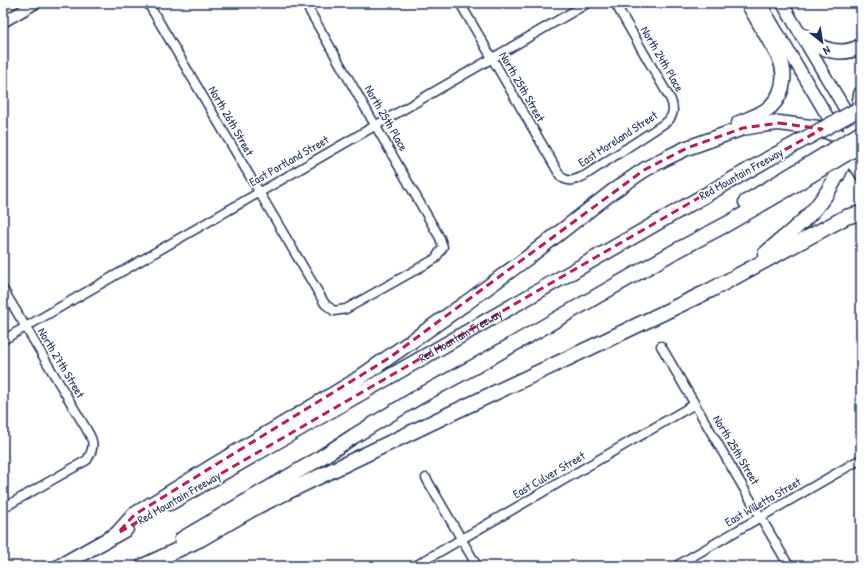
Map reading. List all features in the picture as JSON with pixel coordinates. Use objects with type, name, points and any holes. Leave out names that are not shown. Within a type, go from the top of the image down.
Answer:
[{"type":"highway","points":[[118,533],[134,515],[352,383],[466,303],[612,192],[644,170],[759,114],[772,105],[782,88],[784,77],[782,64],[748,3]]},
{"type":"highway","points":[[803,36],[813,44],[832,51],[848,51],[861,46]]},
{"type":"highway","points":[[745,271],[797,226],[823,199],[842,168],[853,138],[861,94]]},
{"type":"highway","name":"Red Mountain Freeway","points":[[60,566],[768,158],[861,108]]},
{"type":"highway","points":[[687,148],[743,128],[779,123],[818,128],[853,138]]},
{"type":"highway","points":[[853,138],[858,170]]},
{"type":"highway","points":[[137,566],[317,460],[420,396],[479,364],[672,252],[728,224],[853,138]]},
{"type":"highway","points":[[143,566],[201,539],[258,506],[441,417],[688,302],[846,217],[861,214]]},
{"type":"main road","points":[[763,3],[765,11],[853,138]]},
{"type":"main road","points":[[782,3],[803,36],[853,138]]},
{"type":"street","points":[[3,22],[36,3]]},
{"type":"street","name":"North 26th Street","points":[[148,3],[325,304],[334,311]]},
{"type":"street","name":"North 25th Place","points":[[305,3],[440,238],[442,247],[435,259],[346,309],[334,311]]},
{"type":"street","name":"North 25th Street","points":[[460,3],[561,177],[566,181]]},
{"type":"street","name":"East Portland Street","points":[[3,340],[588,3]]},
{"type":"street","name":"North 24th Place","points":[[615,3],[671,100],[674,108]]},
{"type":"street","name":"East Moreland Street","points":[[566,181],[573,181],[584,176],[668,121],[674,108]]},
{"type":"street","name":"North 27th Street","points":[[3,288],[93,444],[92,452],[86,460],[3,508]]},
{"type":"street","name":"North 25th Street","points":[[661,346],[789,566]]},
{"type":"street","name":"East Culver Street","points":[[415,566],[694,404]]},
{"type":"street","name":"East Willetta Street","points":[[676,566],[861,459]]},
{"type":"street","points":[[426,478],[478,566]]},
{"type":"highlighted area","points":[[779,123],[822,129],[707,193],[118,533],[134,515],[389,358],[644,170],[687,148],[743,128]]}]
